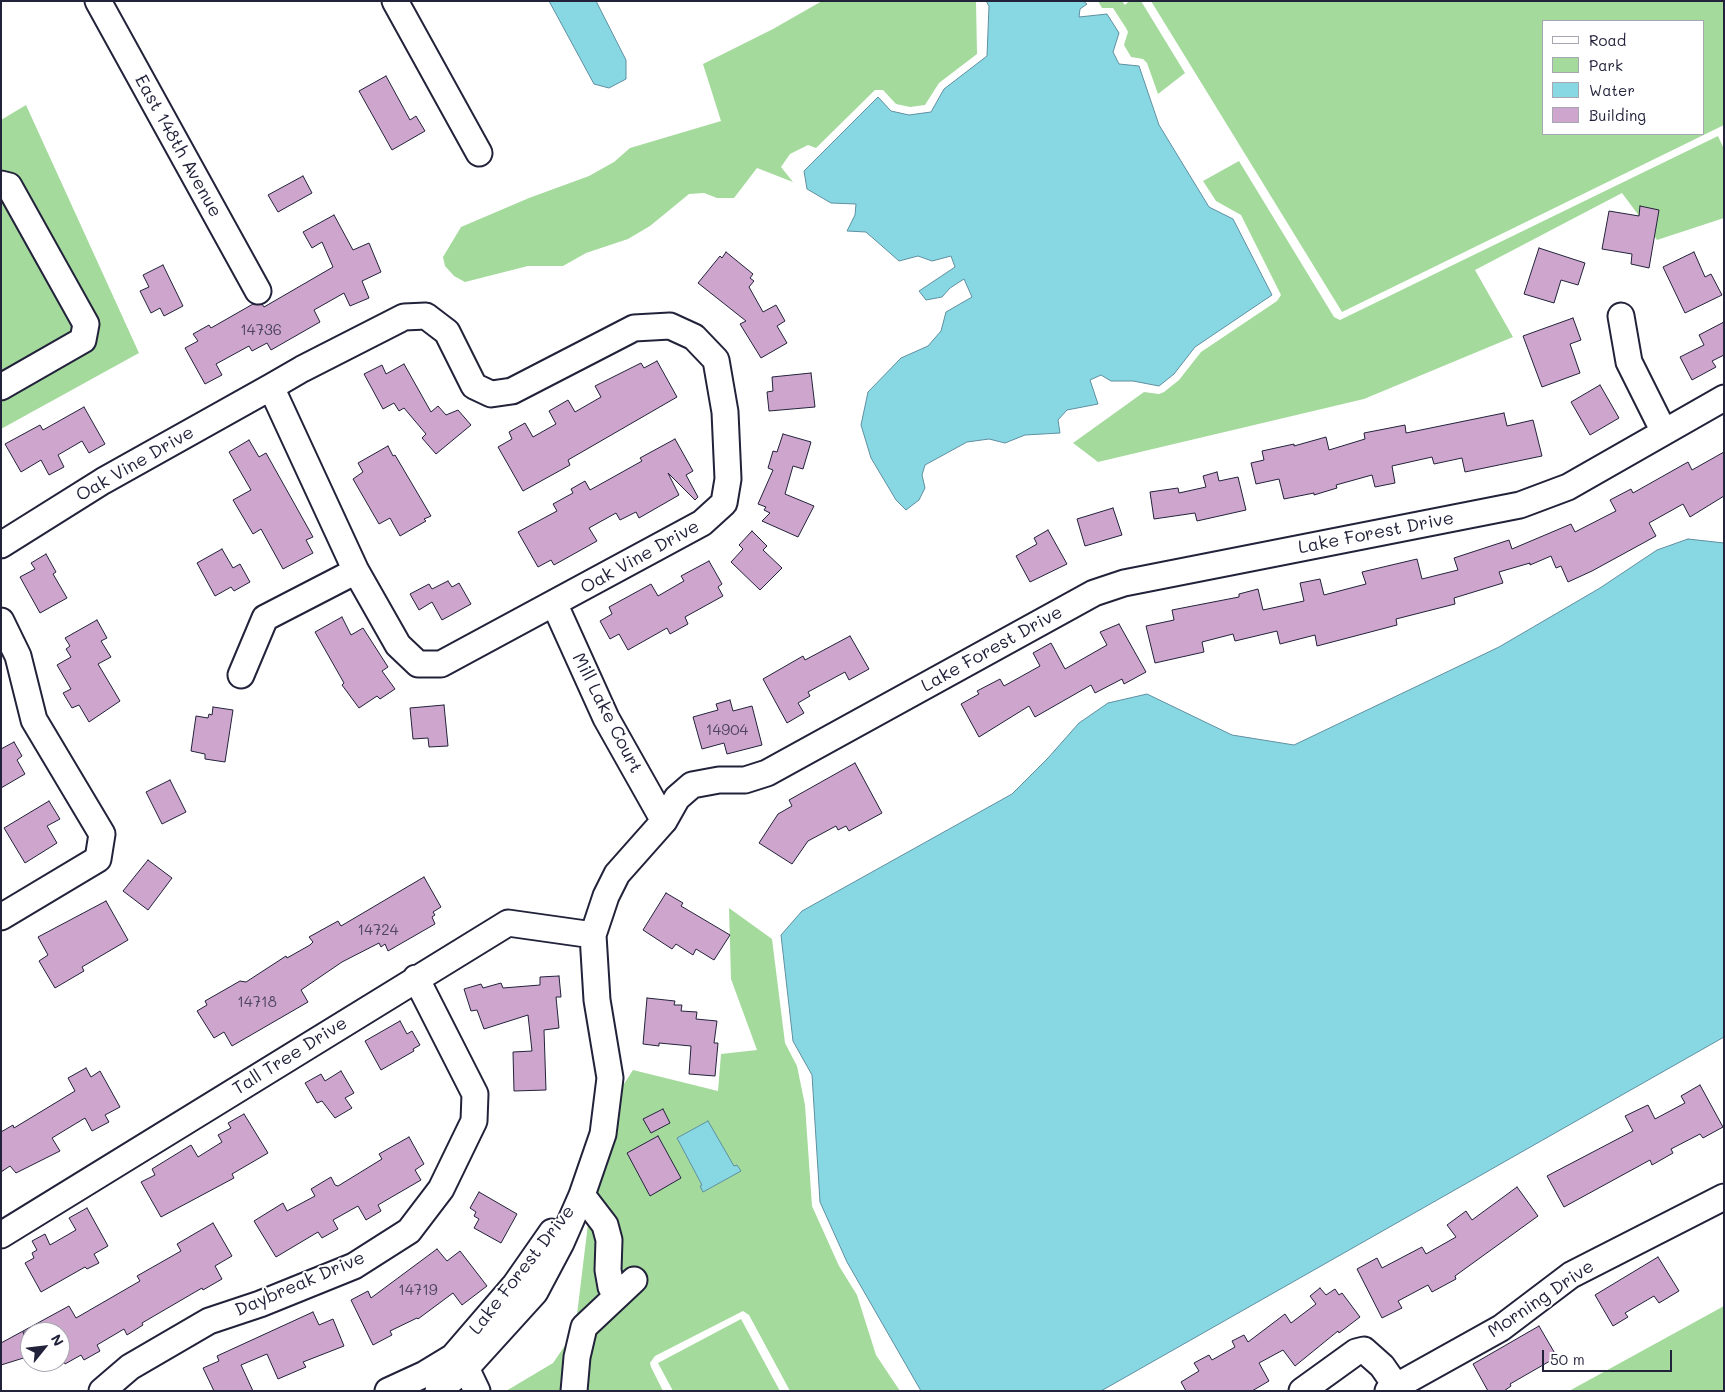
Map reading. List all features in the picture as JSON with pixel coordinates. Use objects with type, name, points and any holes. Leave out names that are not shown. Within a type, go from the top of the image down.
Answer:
[{"type":"street","name":"East 148th Avenue","points":[[98,1],[258,291]]},
{"type":"street","points":[[395,1],[479,153]]},
{"type":"street","points":[[1,184],[9,186],[86,324],[83,340],[1,387]]},
{"type":"street","name":"Oak Vine Drive","points":[[1,545],[103,480],[271,387],[404,317],[426,316],[447,332],[474,386],[491,394],[512,391],[634,328],[670,326],[694,337],[716,360],[725,412],[728,479],[724,503],[702,524],[441,664],[418,664],[398,645],[356,571],[271,387]]},
{"type":"street","points":[[1621,316],[1629,362],[1664,432]]},
{"type":"street","name":"Lake Forest Drive","points":[[438,1391],[466,1368],[535,1292],[561,1243],[582,1195],[604,1134],[610,1078],[597,1000],[593,935],[606,896],[617,874],[664,821],[677,798],[692,785],[719,780],[745,780],[767,773],[1094,593],[1124,583],[1520,505],[1568,487],[1724,398]]},
{"type":"street","points":[[241,675],[265,618],[356,571]]},
{"type":"street","name":"Mill Lake Court","points":[[554,603],[606,718],[664,821]]},
{"type":"street","points":[[1,621],[18,656],[34,720],[102,834],[98,859],[1,917]]},
{"type":"street","name":"Tall Tree Drive","points":[[1,1235],[508,923],[593,935]]},
{"type":"street","name":"Daybreak Drive","points":[[102,1391],[130,1368],[209,1321],[260,1304],[354,1266],[409,1231],[441,1189],[474,1121],[475,1094],[416,978]]},
{"type":"street","points":[[574,1391],[577,1358],[584,1327],[625,1288],[611,1287],[608,1270],[609,1240],[605,1225],[582,1195]]},
{"type":"street","name":"Lake Forest Drive","points":[[388,1391],[426,1374],[453,1357],[515,1285],[572,1204],[582,1195]]},
{"type":"street","name":"Morning Drive","points":[[1392,1389],[1501,1328],[1571,1275],[1724,1197]]},
{"type":"street","points":[[1302,1391],[1356,1352],[1364,1350],[1382,1366],[1392,1389]]},
{"type":"street","points":[[466,1368],[477,1391]]},
{"type":"green space","points":[[822,1],[976,1],[977,54],[939,83],[925,105],[910,107],[896,104],[883,90],[875,90],[816,148],[808,145],[790,154],[781,167],[793,182],[757,168],[734,198],[717,198],[704,193],[689,194],[650,226],[628,239],[586,253],[563,266],[528,266],[465,282],[454,276],[445,266],[443,257],[461,227],[529,198],[589,176],[614,162],[630,148],[721,121],[703,64],[773,29]]},
{"type":"green space","points":[[1098,1],[1122,1],[1125,5],[1129,1],[1141,1],[1185,73],[1158,94],[1147,63],[1143,59],[1131,57],[1124,45],[1128,32],[1126,28],[1113,8],[1102,8]]},
{"type":"green space","points":[[1151,1],[1724,1],[1724,125],[1705,134],[1705,20],[1542,20],[1542,135],[1704,135],[1342,312]]},
{"type":"green space","points":[[26,105],[139,353],[1,429],[1,120]]},
{"type":"green space","points":[[1718,136],[1724,149],[1724,218],[1657,240],[1622,193],[1475,270],[1513,337],[1364,399],[1098,462],[1073,443],[1144,392],[1159,394],[1164,392],[1179,380],[1201,352],[1277,301],[1281,295],[1241,215],[1216,201],[1203,181],[1239,161],[1334,317],[1340,320]]},
{"type":"green space","points":[[729,908],[772,939],[785,1043],[797,1066],[805,1105],[812,1206],[839,1266],[857,1295],[876,1355],[900,1391],[790,1391],[749,1315],[743,1311],[655,1356],[650,1363],[663,1391],[506,1391],[553,1363],[575,1331],[591,1199],[618,1093],[633,1070],[718,1091],[721,1054],[757,1050],[731,979]]},
{"type":"green space","points":[[1724,1306],[1724,1391],[1569,1391]]},
{"type":"green space","points":[[741,1319],[780,1391],[673,1391],[658,1363]]},
{"type":"water","points":[[549,1],[596,1],[626,60],[626,79],[609,88],[594,84]]},
{"type":"water","points":[[986,1],[1083,1],[1087,4],[1080,9],[1079,17],[1107,14],[1119,33],[1113,52],[1119,64],[1139,66],[1159,125],[1209,207],[1233,219],[1272,295],[1195,347],[1174,374],[1159,386],[1133,381],[1111,381],[1101,375],[1090,380],[1098,404],[1067,410],[1058,420],[1060,433],[1025,435],[1005,443],[989,439],[967,442],[925,465],[922,475],[925,488],[919,500],[906,510],[896,500],[871,458],[861,425],[868,392],[901,358],[928,346],[941,331],[946,312],[972,297],[964,279],[950,288],[942,297],[926,300],[919,291],[955,267],[951,256],[932,261],[918,256],[899,261],[866,232],[847,231],[855,215],[856,204],[831,203],[807,189],[804,171],[878,97],[891,111],[909,115],[931,112],[944,89],[987,56],[989,6]]},
{"type":"water","points":[[1688,539],[1724,543],[1724,1037],[1101,1391],[921,1391],[847,1262],[820,1202],[812,1075],[793,1041],[781,935],[802,911],[1012,794],[1079,723],[1108,703],[1147,694],[1232,735],[1294,745],[1499,647],[1600,588],[1657,550]]},
{"type":"water","points":[[708,1121],[734,1166],[737,1165],[741,1171],[703,1192],[700,1186],[702,1185],[677,1138]]},
{"type":"building","points":[[386,76],[410,120],[416,116],[425,131],[392,150],[359,91]]},
{"type":"building","points":[[303,176],[312,193],[278,212],[268,195]]},
{"type":"building","points":[[1640,206],[1659,210],[1649,268],[1631,264],[1632,254],[1602,249],[1609,211],[1639,216]]},
{"type":"building","points":[[334,215],[353,250],[369,243],[381,272],[362,281],[369,298],[350,306],[344,293],[314,310],[320,322],[271,350],[267,343],[252,351],[249,346],[216,364],[222,375],[205,384],[185,348],[198,341],[193,334],[209,325],[211,328],[253,304],[262,304],[264,307],[333,267],[322,242],[312,248],[303,232]]},
{"type":"building","points":[[1539,248],[1585,263],[1578,285],[1561,280],[1554,303],[1524,294]]},
{"type":"building","points":[[726,252],[753,274],[750,278],[754,281],[749,287],[763,312],[776,305],[785,321],[777,326],[787,343],[761,358],[740,324],[746,321],[698,283],[720,256],[722,258]]},
{"type":"building","points":[[1694,252],[1705,277],[1711,274],[1722,295],[1685,313],[1663,267]]},
{"type":"building","points":[[163,265],[183,306],[164,316],[160,308],[151,313],[140,291],[149,287],[143,275]]},
{"type":"building","points":[[1573,318],[1581,340],[1570,344],[1580,373],[1542,387],[1523,336]]},
{"type":"building","points":[[1724,322],[1724,355],[1712,361],[1716,367],[1692,380],[1680,357],[1704,345],[1699,335]]},
{"type":"building","points":[[657,361],[677,397],[568,460],[570,465],[523,491],[498,447],[512,439],[509,432],[525,423],[533,437],[556,424],[549,411],[568,400],[575,412],[601,397],[595,386],[641,363],[644,368]]},
{"type":"building","points":[[404,364],[431,412],[438,406],[446,415],[458,410],[471,425],[436,454],[422,438],[426,434],[404,408],[399,411],[394,403],[383,409],[364,374],[382,365],[386,374]]},
{"type":"building","points":[[811,373],[815,407],[769,411],[767,392],[773,391],[772,377]]},
{"type":"building","points":[[1600,385],[1619,418],[1590,435],[1571,402]]},
{"type":"building","points":[[84,407],[105,444],[89,453],[82,441],[58,455],[64,467],[49,475],[41,460],[21,472],[5,444],[40,425],[43,430]]},
{"type":"building","points":[[1504,413],[1507,426],[1533,420],[1542,456],[1465,472],[1462,458],[1434,464],[1432,457],[1392,466],[1395,483],[1375,487],[1372,475],[1336,485],[1337,488],[1314,495],[1314,493],[1284,499],[1279,479],[1256,484],[1251,463],[1264,460],[1262,451],[1294,444],[1294,446],[1326,437],[1329,450],[1365,439],[1364,433],[1405,425],[1406,433]]},
{"type":"building","points":[[783,434],[811,442],[803,469],[793,466],[785,494],[814,506],[798,537],[762,521],[770,513],[764,510],[766,507],[758,504],[773,470],[768,468],[773,451],[777,452]]},
{"type":"building","points":[[675,439],[693,471],[686,475],[698,497],[695,500],[668,473],[679,495],[639,518],[636,512],[620,520],[616,513],[589,528],[597,541],[554,565],[551,560],[538,567],[518,532],[557,511],[553,504],[573,493],[571,489],[585,481],[590,490],[642,461],[640,458]]},
{"type":"building","points":[[249,440],[259,457],[266,453],[313,537],[306,540],[313,553],[283,569],[261,529],[253,534],[233,500],[251,490],[229,452]]},
{"type":"building","points":[[388,446],[431,516],[400,536],[390,518],[379,524],[353,479],[363,472],[358,463]]},
{"type":"building","points":[[1724,452],[1724,496],[1690,517],[1683,504],[1649,523],[1656,536],[1568,582],[1561,566],[1556,568],[1551,556],[1530,565],[1530,563],[1499,572],[1503,583],[1454,598],[1455,604],[1396,619],[1397,625],[1317,646],[1315,635],[1280,644],[1277,631],[1235,641],[1233,634],[1202,642],[1204,652],[1155,663],[1146,626],[1174,620],[1172,610],[1239,597],[1239,594],[1258,589],[1263,610],[1304,601],[1300,583],[1320,579],[1324,595],[1366,584],[1362,572],[1417,559],[1422,579],[1458,570],[1454,558],[1509,540],[1512,549],[1571,524],[1575,532],[1616,511],[1610,500],[1631,489],[1633,493],[1688,462],[1692,470]]},
{"type":"building","points":[[1217,472],[1219,481],[1238,477],[1246,510],[1197,521],[1195,513],[1154,519],[1150,492],[1178,488],[1179,493],[1206,487],[1203,476]]},
{"type":"building","points":[[1113,508],[1122,535],[1085,546],[1077,519]]},
{"type":"building","points":[[1048,530],[1067,564],[1030,582],[1016,556],[1037,544],[1034,538]]},
{"type":"building","points":[[752,531],[767,546],[763,550],[782,568],[760,590],[731,562],[743,549],[739,545]]},
{"type":"building","points":[[222,549],[233,568],[240,564],[250,582],[234,591],[231,587],[215,596],[197,563]]},
{"type":"building","points":[[46,554],[56,572],[53,574],[67,598],[40,613],[20,577],[35,569],[31,563]]},
{"type":"building","points":[[709,561],[722,584],[718,587],[723,596],[685,617],[688,624],[670,634],[667,628],[628,650],[619,634],[610,639],[600,621],[612,614],[609,607],[651,584],[658,596],[684,581],[681,576]]},
{"type":"building","points":[[448,581],[452,587],[459,583],[471,604],[442,620],[432,602],[419,610],[410,594],[429,584],[432,589]]},
{"type":"building","points":[[342,617],[351,635],[363,628],[388,667],[382,671],[395,689],[380,699],[377,696],[359,708],[342,685],[344,683],[315,632]]},
{"type":"building","points":[[97,620],[107,638],[101,641],[111,657],[98,664],[120,701],[89,722],[79,705],[72,708],[63,693],[71,689],[57,665],[71,657],[66,649],[70,646],[65,638]]},
{"type":"building","points":[[1119,624],[1146,672],[1124,684],[1122,679],[1095,693],[1091,685],[1035,717],[1029,706],[979,737],[961,704],[979,694],[977,691],[1000,679],[1004,686],[1040,666],[1033,653],[1051,643],[1065,669],[1107,645],[1100,632]]},
{"type":"building","points":[[850,636],[869,669],[849,680],[845,672],[808,692],[810,696],[798,703],[804,713],[787,723],[763,679],[803,656],[805,660]]},
{"type":"building","points":[[730,700],[733,711],[752,706],[762,745],[727,754],[724,743],[702,749],[693,717],[718,710],[716,704]]},
{"type":"building","points":[[444,705],[448,746],[429,747],[428,738],[413,739],[410,708]]},
{"type":"building","points":[[213,707],[233,710],[225,762],[205,759],[205,754],[191,751],[196,716],[208,718],[209,714],[212,715]]},
{"type":"building","points":[[14,742],[22,756],[17,760],[25,774],[1,788],[1,749]]},
{"type":"building","points":[[855,763],[882,813],[849,831],[846,826],[838,830],[836,826],[808,841],[792,864],[759,843],[778,814],[792,806],[789,800]]},
{"type":"building","points":[[170,780],[186,812],[162,824],[146,792]]},
{"type":"building","points":[[49,801],[60,819],[47,826],[57,843],[25,863],[4,828]]},
{"type":"building","points":[[148,860],[172,878],[148,910],[123,891]]},
{"type":"building","points":[[424,877],[441,907],[433,912],[435,915],[432,917],[435,924],[388,951],[385,944],[381,947],[379,943],[342,962],[301,990],[308,1002],[232,1046],[224,1032],[214,1038],[197,1011],[207,1005],[205,1001],[240,981],[246,982],[286,956],[287,958],[310,945],[313,942],[309,937],[338,921],[341,926]]},
{"type":"building","points":[[666,893],[683,903],[681,906],[730,935],[714,960],[696,949],[693,955],[676,944],[672,949],[643,930]]},
{"type":"building","points":[[106,901],[128,940],[82,967],[84,971],[55,988],[39,961],[48,955],[38,937]]},
{"type":"building","points":[[559,976],[561,997],[556,997],[559,1028],[544,1030],[546,1090],[514,1091],[513,1052],[532,1051],[528,1015],[484,1029],[477,1010],[471,1011],[464,989],[481,984],[483,988],[501,983],[503,988],[540,985],[540,977]]},
{"type":"building","points":[[647,998],[675,1001],[674,1005],[682,1005],[681,1011],[697,1012],[696,1019],[717,1021],[714,1043],[718,1043],[715,1076],[689,1074],[691,1046],[659,1043],[659,1046],[643,1044]]},
{"type":"building","points":[[400,1021],[407,1034],[412,1031],[420,1045],[413,1049],[414,1051],[381,1070],[365,1041]]},
{"type":"building","points":[[86,1068],[91,1077],[100,1071],[120,1107],[105,1115],[109,1122],[92,1131],[85,1118],[52,1138],[60,1151],[16,1173],[10,1166],[1,1172],[1,1132],[13,1125],[14,1128],[75,1091],[68,1078]]},
{"type":"building","points":[[341,1071],[354,1093],[345,1098],[352,1108],[335,1118],[322,1101],[317,1103],[305,1083],[321,1074],[325,1081]]},
{"type":"building","points":[[1700,1085],[1723,1127],[1703,1138],[1700,1134],[1671,1149],[1673,1153],[1652,1165],[1650,1160],[1564,1207],[1547,1176],[1633,1131],[1625,1116],[1648,1105],[1655,1119],[1685,1103],[1681,1096]]},
{"type":"building","points":[[663,1109],[670,1123],[651,1133],[643,1119]]},
{"type":"building","points":[[244,1114],[268,1153],[232,1174],[234,1178],[161,1217],[141,1182],[155,1175],[152,1169],[191,1145],[198,1157],[222,1142],[218,1135],[231,1128],[228,1123]]},
{"type":"building","points":[[658,1136],[681,1178],[650,1196],[627,1153]]},
{"type":"building","points":[[409,1137],[424,1164],[415,1170],[421,1180],[378,1205],[381,1211],[366,1220],[358,1206],[333,1220],[338,1229],[322,1238],[318,1232],[276,1257],[254,1221],[283,1203],[287,1211],[315,1196],[311,1189],[331,1177],[335,1185],[338,1186],[382,1159],[379,1154]]},
{"type":"building","points":[[1517,1187],[1538,1216],[1455,1276],[1456,1279],[1432,1292],[1428,1285],[1398,1301],[1402,1308],[1382,1318],[1357,1269],[1377,1258],[1382,1268],[1422,1247],[1426,1254],[1456,1237],[1447,1225],[1466,1211],[1472,1220]]},
{"type":"building","points":[[479,1192],[517,1214],[501,1243],[474,1228],[479,1219],[474,1216],[476,1212],[470,1208]]},
{"type":"building","points":[[87,1208],[108,1246],[94,1254],[99,1263],[87,1269],[85,1267],[41,1292],[25,1263],[34,1258],[32,1253],[37,1250],[32,1241],[45,1234],[50,1245],[76,1230],[69,1218]]},
{"type":"building","points":[[213,1223],[232,1256],[215,1266],[222,1279],[203,1290],[202,1288],[142,1323],[143,1325],[127,1335],[124,1329],[97,1345],[100,1351],[84,1360],[81,1355],[70,1361],[70,1322],[40,1322],[69,1306],[76,1318],[140,1281],[137,1276],[181,1251],[177,1244]]},
{"type":"building","points":[[437,1249],[447,1261],[460,1251],[487,1286],[462,1305],[453,1293],[418,1319],[390,1331],[392,1335],[373,1345],[351,1300],[368,1291],[371,1298]]},
{"type":"building","points":[[1658,1257],[1679,1291],[1659,1303],[1654,1296],[1625,1313],[1628,1317],[1613,1326],[1595,1295]]},
{"type":"building","points":[[1320,1288],[1326,1295],[1335,1289],[1339,1295],[1342,1293],[1360,1317],[1339,1333],[1338,1331],[1295,1366],[1283,1350],[1259,1363],[1269,1381],[1252,1391],[1186,1391],[1181,1382],[1199,1371],[1194,1363],[1209,1355],[1212,1360],[1235,1347],[1232,1341],[1244,1335],[1248,1342],[1285,1314],[1291,1323],[1316,1304],[1310,1296]]},
{"type":"building","points":[[313,1312],[319,1325],[333,1319],[344,1346],[303,1362],[306,1367],[278,1379],[267,1354],[241,1365],[253,1391],[214,1391],[203,1368],[219,1361],[217,1356]]},
{"type":"building","points":[[1539,1326],[1557,1357],[1510,1384],[1511,1386],[1504,1391],[1488,1391],[1473,1364]]},
{"type":"building","points":[[20,1333],[20,1359],[1,1365],[1,1343]]}]
